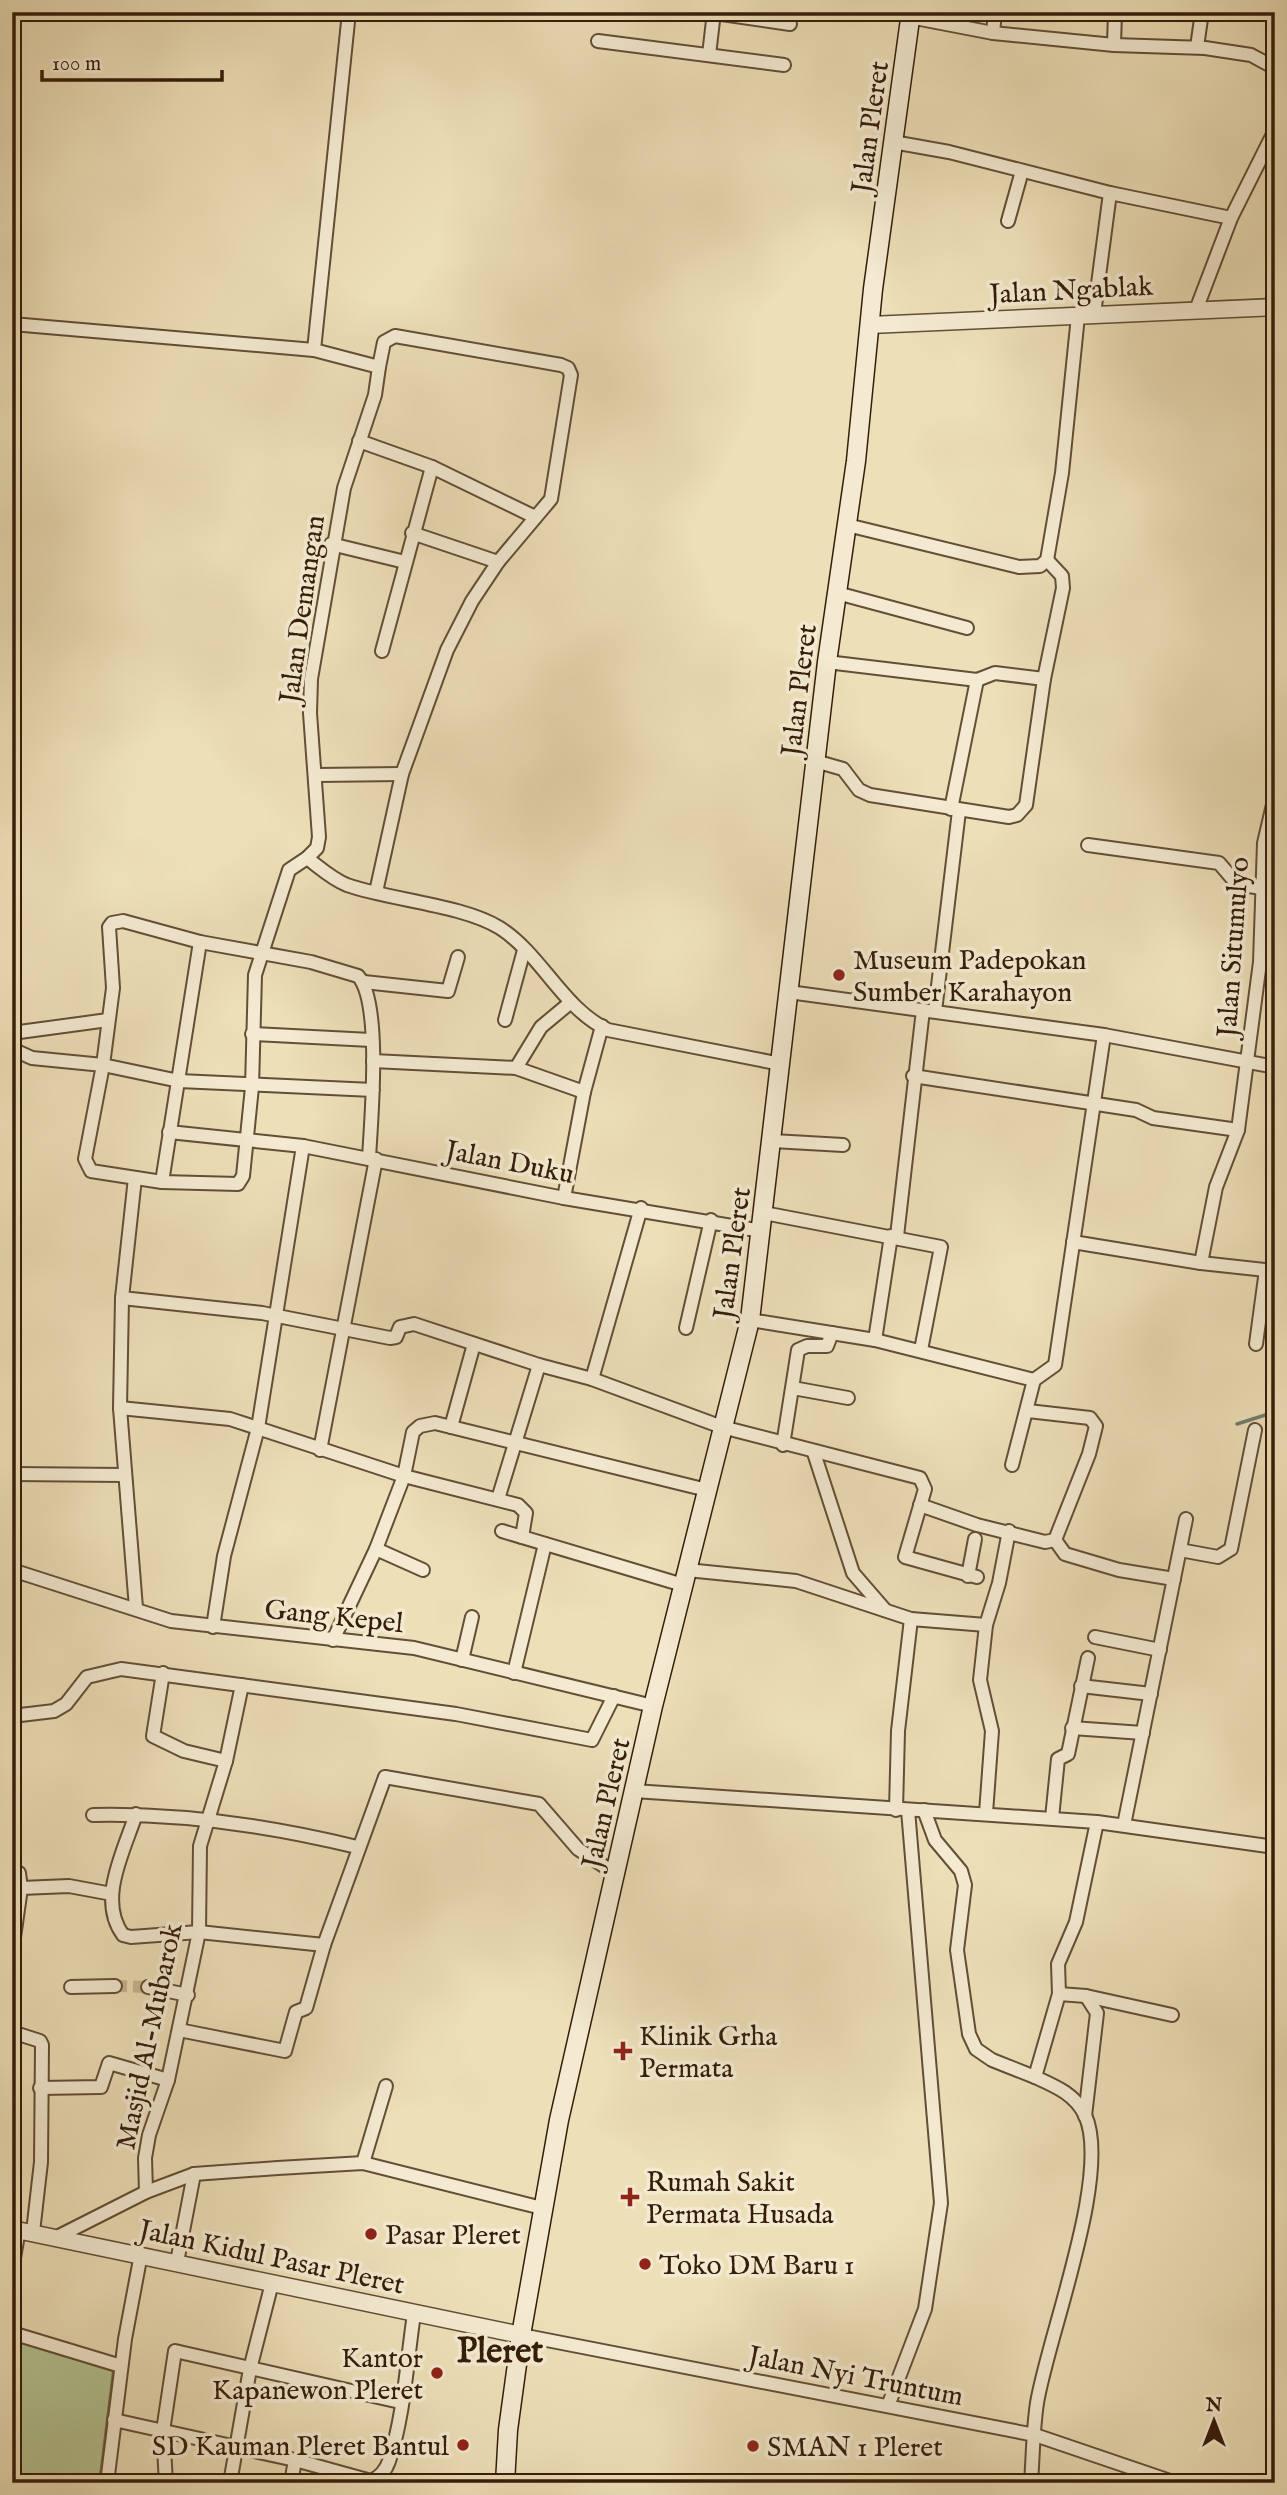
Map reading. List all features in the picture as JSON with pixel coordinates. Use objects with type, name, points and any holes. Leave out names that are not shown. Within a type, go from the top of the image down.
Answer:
[{"type":"main road","name":"Jalan Pleret","points":[[505,2483],[508,2430],[542,2208],[653,1706],[750,1320],[773,1141],[815,761],[847,526],[870,325],[916,16]]},
{"type":"street","points":[[314,350],[349,12]]},
{"type":"street","points":[[708,12],[790,24]]},
{"type":"street","points":[[993,33],[995,12]]},
{"type":"street","points":[[1114,45],[1115,12]]},
{"type":"street","points":[[1197,47],[1202,12]]},
{"type":"street","points":[[709,55],[714,13]]},
{"type":"street","points":[[916,16],[993,33],[1114,45],[1197,47],[1251,55],[1275,68]]},
{"type":"street","points":[[598,41],[783,65]]},
{"type":"street","points":[[1196,310],[1231,218],[1275,130]]},
{"type":"street","points":[[899,143],[1110,193],[1231,218]]},
{"type":"street","points":[[1008,222],[1021,171]]},
{"type":"street","points":[[847,526],[1018,567],[1040,566],[1047,560],[1086,315],[1110,193]]},
{"type":"street","name":"Jalan Ngablak","points":[[870,325],[1275,307]]},
{"type":"street","points":[[12,324],[314,350],[379,367]]},
{"type":"street","name":"Jalan Demangan","points":[[307,858],[315,852],[319,837],[310,690],[331,544],[346,477],[375,395],[384,342],[395,336],[568,368],[571,376],[552,494],[549,503],[533,516]]},
{"type":"street","points":[[359,441],[432,467],[533,516],[472,601],[447,650],[402,774],[376,892]]},
{"type":"street","points":[[382,652],[432,467]]},
{"type":"street","points":[[412,533],[498,562]]},
{"type":"street","points":[[331,544],[405,562]]},
{"type":"street","points":[[815,761],[843,769],[859,790],[870,795],[1009,817],[1023,811],[1044,679],[1063,588],[1062,576],[1047,560]]},
{"type":"street","points":[[837,593],[967,628]]},
{"type":"street","points":[[827,663],[977,680],[995,673],[1044,679]]},
{"type":"street","points":[[874,1340],[894,1236],[913,1076],[929,1010],[955,810],[977,680]]},
{"type":"street","points":[[317,775],[402,774]]},
{"type":"street","name":"Jalan Situmulyo","points":[[1201,1263],[1216,1187],[1238,1130],[1260,962],[1262,867],[1275,796]]},
{"type":"street","points":[[1088,845],[1219,863],[1226,867],[1233,882],[1262,888]]},
{"type":"street","points":[[458,957],[448,991],[364,982],[351,972],[261,953],[200,942],[136,923],[112,923],[108,933],[113,988],[103,1066],[85,1163],[91,1171],[162,1182],[238,1184],[243,1176],[248,1140],[255,975],[261,953],[289,870],[307,858],[338,881],[493,925],[524,950],[571,1002],[602,1026],[631,1036],[781,1064]]},
{"type":"street","points":[[1262,867],[1275,873]]},
{"type":"street","points":[[162,1182],[200,942]]},
{"type":"street","points":[[505,1020],[524,950]]},
{"type":"street","points":[[320,1450],[344,1330],[372,1159],[373,1061],[369,997],[364,982]]},
{"type":"street","points":[[789,992],[1104,1035],[1275,1067]]},
{"type":"street","points":[[516,1068],[541,1027],[571,1002]]},
{"type":"street","points":[[12,1033],[108,1020]]},
{"type":"street","points":[[564,1198],[584,1092],[602,1026]]},
{"type":"street","points":[[252,1034],[371,1040]]},
{"type":"street","points":[[1012,1465],[1034,1380],[1055,1365],[1104,1035]]},
{"type":"street","points":[[12,1049],[32,1058],[103,1066],[179,1081],[252,1087],[373,1090]]},
{"type":"street","points":[[373,1061],[516,1068],[584,1092]]},
{"type":"street","points":[[913,1076],[1142,1111],[1153,1118],[1238,1130]]},
{"type":"street","name":"Jalan Duku","points":[[169,1132],[303,1146],[564,1198],[711,1220],[763,1222],[894,1236],[941,1247],[920,1350]]},
{"type":"street","points":[[773,1141],[843,1145]]},
{"type":"street","points":[[213,1627],[224,1556],[258,1428],[303,1146]]},
{"type":"street","points":[[135,1178],[122,1298],[120,1408],[123,1475],[136,1608]]},
{"type":"street","points":[[592,1379],[641,1209]]},
{"type":"street","points":[[686,1328],[711,1220]]},
{"type":"street","points":[[1073,1242],[1201,1263],[1270,1271],[1256,1344]]},
{"type":"street","points":[[122,1298],[276,1315],[390,1338],[396,1337],[400,1326],[414,1324],[474,1345],[592,1379],[722,1427],[814,1453],[920,1478],[925,1488],[905,1557],[972,1576],[975,1539]]},
{"type":"street","points":[[750,1320],[874,1340],[1034,1380]]},
{"type":"street","points":[[783,1445],[798,1350],[807,1346],[827,1346],[832,1333]]},
{"type":"street","points":[[451,1427],[474,1345]]},
{"type":"street","points":[[498,1499],[539,1365]]},
{"type":"street","points":[[793,1388],[848,1398]]},
{"type":"street","points":[[120,1408],[230,1419],[404,1476],[518,1505],[526,1513],[522,1537]]},
{"type":"street","points":[[1028,1411],[1090,1418],[1096,1426],[1089,1454],[1055,1540]]},
{"type":"street","points":[[333,1640],[376,1549],[404,1476],[410,1439],[415,1429],[435,1423],[707,1490]]},
{"type":"street","points":[[1180,1550],[1219,1557],[1231,1549],[1255,1430]]},
{"type":"street","points":[[814,1453],[853,1573],[888,1613]]},
{"type":"street","points":[[12,1474],[123,1475]]},
{"type":"street","points":[[920,1505],[977,1525],[1045,1542],[1055,1540]]},
{"type":"street","points":[[1124,1825],[1186,1519]]},
{"type":"street","points":[[502,1531],[545,1544],[685,1577],[796,1581],[911,1619],[986,1625]]},
{"type":"street","points":[[986,1813],[992,1731],[980,1680],[986,1625],[999,1583],[1009,1531]]},
{"type":"street","points":[[1055,1540],[1065,1554],[1118,1570],[1174,1579]]},
{"type":"street","points":[[514,1673],[545,1544]]},
{"type":"street","points":[[376,1549],[423,1570]]},
{"type":"street","name":"Gang Kepel","points":[[12,1570],[171,1621],[414,1648],[653,1706]]},
{"type":"street","points":[[462,1660],[472,1617]]},
{"type":"street","points":[[888,2406],[925,2309],[941,2203],[902,1810],[898,1731],[911,1619]]},
{"type":"street","points":[[1095,1637],[1160,1650]]},
{"type":"street","points":[[1052,1818],[1058,1759],[1068,1754],[1088,1658]]},
{"type":"street","points":[[12,1716],[45,1714],[61,1708],[82,1680],[94,1674],[121,1670],[163,1673],[456,1714],[592,1740],[614,1696]]},
{"type":"street","points":[[163,1673],[153,1736],[176,1744],[184,1751],[226,1762]]},
{"type":"street","name":"Masjid Al-Mubarok","points":[[146,2192],[145,2158],[149,2135],[168,2080],[188,1995],[199,1932],[200,1846],[206,1819],[226,1762],[242,1685]]},
{"type":"street","points":[[1082,1686],[1151,1694]]},
{"type":"street","points":[[1072,1728],[1143,1733]]},
{"type":"street","points":[[178,2030],[285,2051],[296,2012],[306,2008],[357,1847],[381,1781],[387,1777],[539,1804],[578,1849],[616,1874]]},
{"type":"street","points":[[634,1791],[1052,1818],[1124,1825],[1275,1847]]},
{"type":"street","points":[[923,1810],[935,1840],[961,1871],[965,1885],[957,1950],[969,2034],[976,2049],[992,2060],[1070,2095],[1085,2116]]},
{"type":"street","points":[[136,1814],[112,1894],[112,1917],[123,1935],[199,1932],[324,1945]]},
{"type":"street","points":[[93,1815],[136,1814],[206,1819],[357,1847]]},
{"type":"street","points":[[1035,2077],[1059,1994],[1058,1964],[1076,1922],[1097,1822]]},
{"type":"street","points":[[12,1870],[19,1873],[21,1888],[12,1952]]},
{"type":"street","points":[[21,1888],[69,1886],[112,1894]]},
{"type":"street","points":[[71,1987],[115,1986]]},
{"type":"street","points":[[148,1987],[188,1995]]},
{"type":"street","points":[[1059,1994],[1086,1996],[1172,2015]]},
{"type":"street","points":[[1031,2483],[1037,2403],[1087,2203],[1090,2138],[1085,2116],[1097,2013],[1086,1996]]},
{"type":"street","points":[[12,2032],[40,2041],[42,2045],[41,2162],[12,2270]]},
{"type":"street","points":[[40,2088],[101,2087],[109,2063],[168,2080]]},
{"type":"street","points":[[363,2163],[386,2086]]},
{"type":"street","points":[[59,2236],[146,2192],[194,2174],[363,2163],[542,2208]]},
{"type":"street","points":[[177,2262],[194,2174]]},
{"type":"street","name":"Jalan Kidul Pasar Pleret","points":[[21,2230],[521,2335]]},
{"type":"street","points":[[107,2483],[121,2366],[142,2254]]},
{"type":"street","points":[[230,2483],[250,2369],[272,2283]]},
{"type":"street","points":[[114,2420],[295,2460],[371,2481],[379,2477],[388,2463],[414,2314]]},
{"type":"street","points":[[12,2333],[121,2366]]},
{"type":"street","name":"Jalan Nyi Truntum","points":[[521,2335],[1035,2435],[1176,2483]]},
{"type":"street","points":[[166,2483],[163,2431],[175,2351],[400,2402]]},
{"type":"street","points":[[291,2483],[295,2460]]},
{"type":"green space","points":[[12,2340],[113,2371],[99,2483],[12,2483]]},
{"type":"waterway","points":[[1237,1424],[1275,1412]]},
{"type":"tunnel","points":[[115,1986],[148,1987]]},
{"type":"place","name":"Museum Padepokan Sumber Karahayon","points":[[839,975]]},
{"type":"place","name":"Klinik Grha Permata","points":[[623,2051]]},
{"type":"place","name":"Rumah Sakit Permata Husada","points":[[630,2197]]},
{"type":"place","name":"Pasar Pleret","points":[[371,2234]]},
{"type":"place","name":"Toko DM Baru 1","points":[[645,2264]]},
{"type":"place","name":"Kantor Kapanewon Pleret","points":[[437,2373]]},
{"type":"place","name":"SD Kauman Pleret Bantul","points":[[463,2445]]},
{"type":"place","name":"SMAN 1 Pleret","points":[[753,2446]]},
{"type":"district","name":"Pleret","points":[[500,2350]]}]
